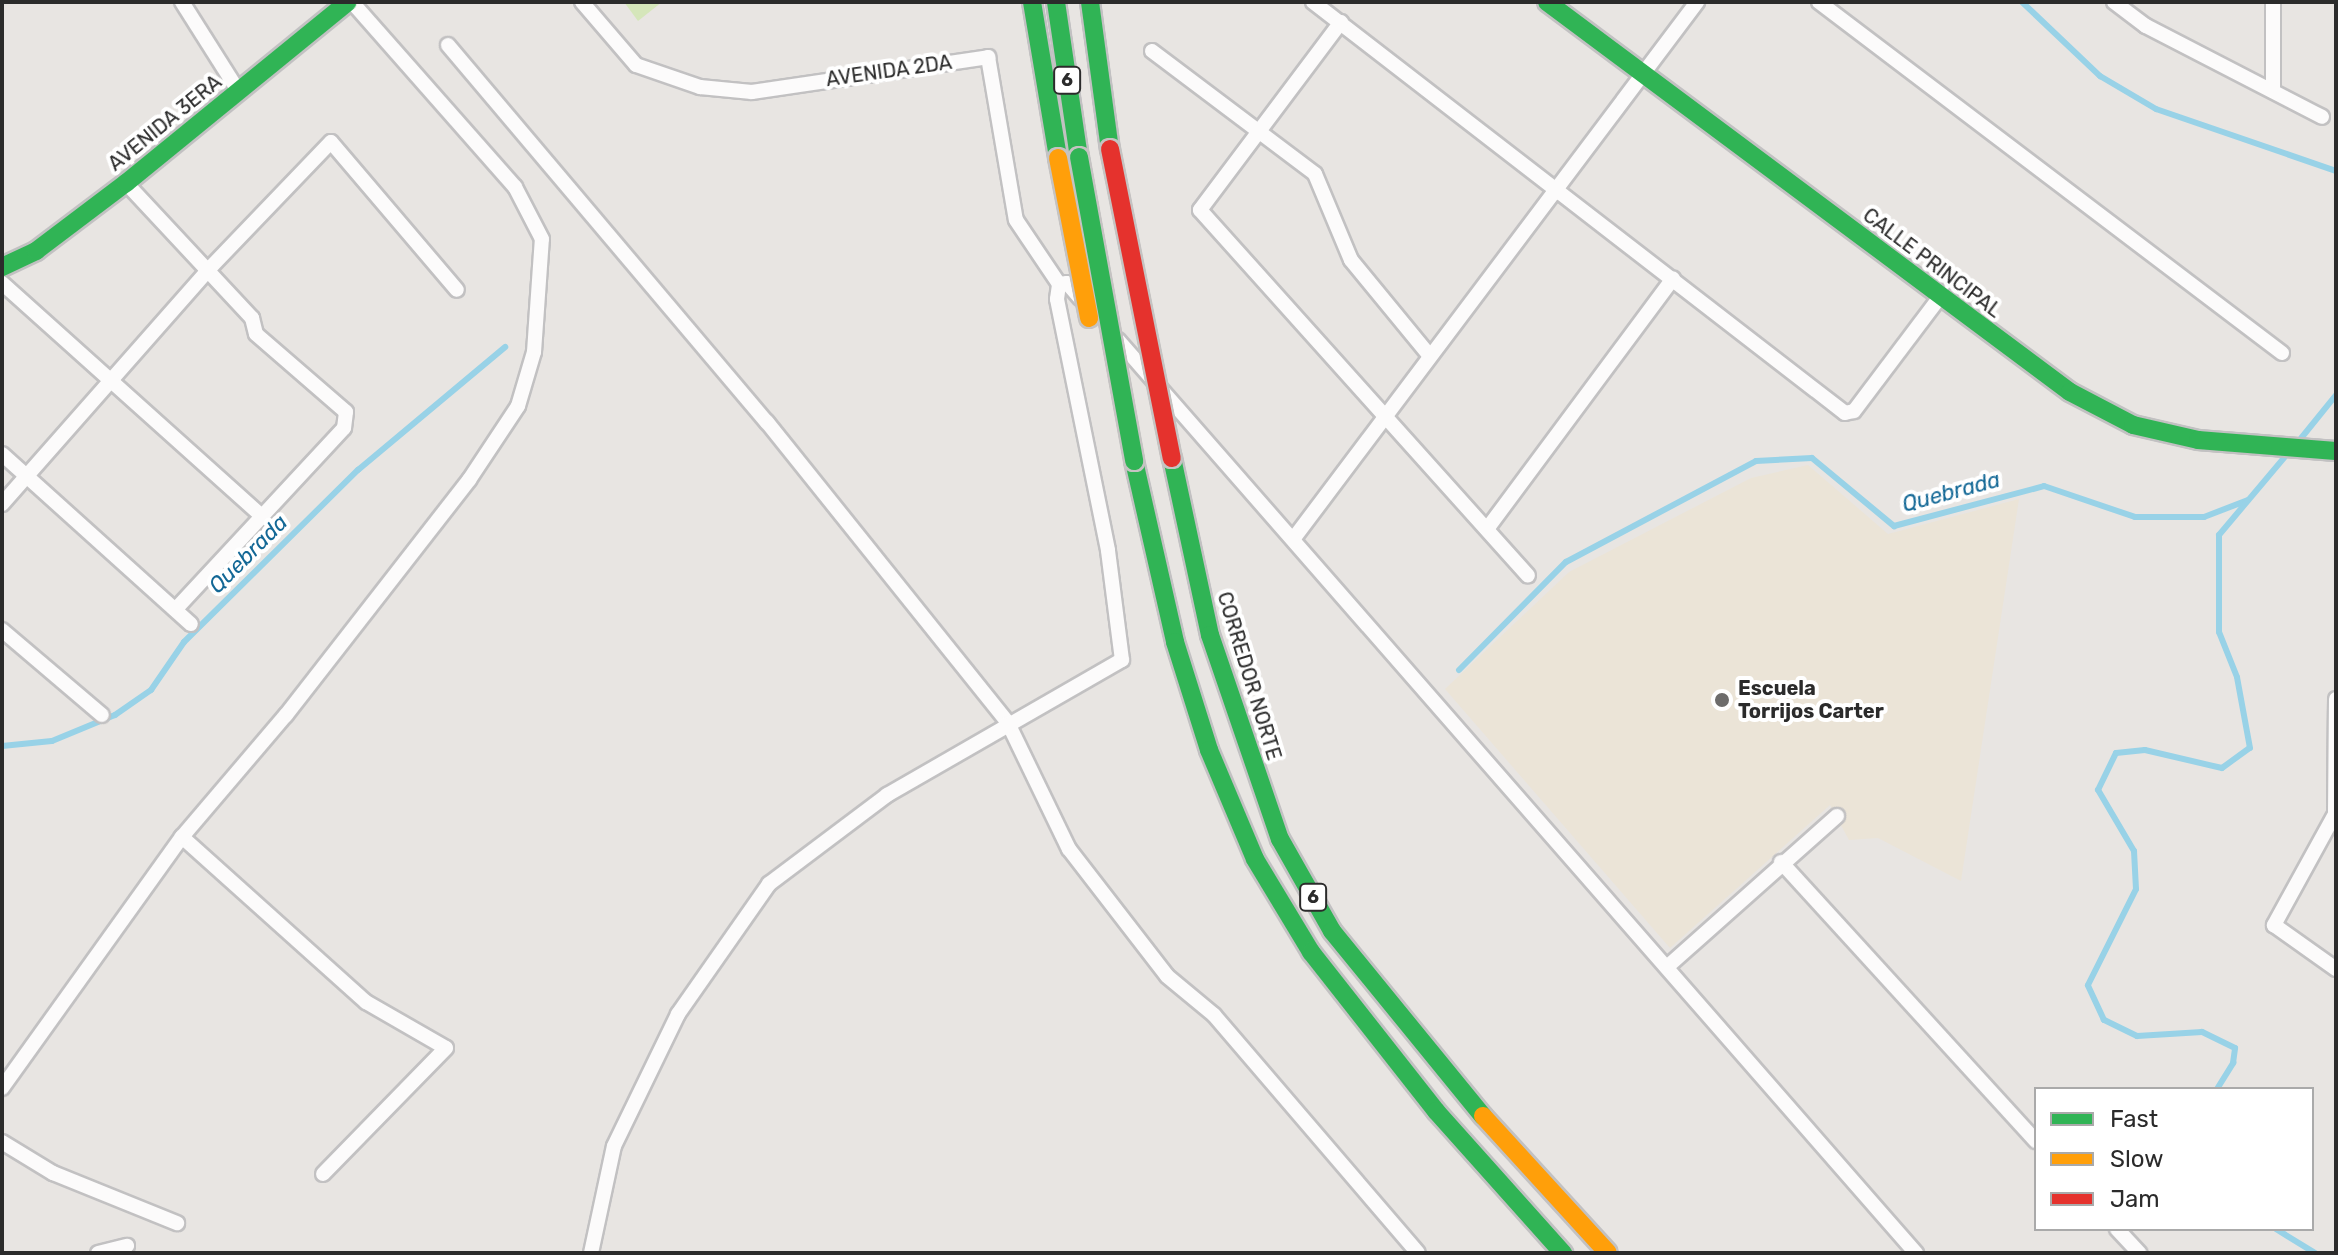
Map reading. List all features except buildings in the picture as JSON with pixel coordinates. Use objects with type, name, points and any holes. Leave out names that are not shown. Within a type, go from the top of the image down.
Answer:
[{"type":"main road","name":"AVENIDA 3ERA","points":[[2,267],[36,251],[126,183],[350,2]]},
{"type":"main road","points":[[1032,2],[1058,158],[1125,460]]},
{"type":"main road","name":"6","points":[[1056,2],[1125,460],[1209,750],[1255,859],[1330,976],[1436,1111],[1563,1253]]},
{"type":"main road","name":"CORREDOR NORTE","points":[[1090,2],[1110,149],[1210,635],[1280,839],[1332,931],[1463,1094],[1608,1253]]},
{"type":"main road","name":"CALLE PRINCIPAL","points":[[1547,2],[2070,392],[2133,425],[2198,440],[2336,451]]},
{"type":"street","points":[[182,2],[239,92]]},
{"type":"street","points":[[2,1088],[182,837],[286,715],[469,480],[518,406],[534,352],[542,239],[515,187],[350,2]]},
{"type":"street","name":"AVENIDA 2DA","points":[[582,2],[636,65],[700,87],[752,92],[988,57],[1016,220],[1059,284]]},
{"type":"street","points":[[1313,2],[1850,413],[1940,297]]},
{"type":"street","points":[[1294,538],[1697,2]]},
{"type":"street","points":[[1819,2],[2282,353]]},
{"type":"street","points":[[2114,2],[2146,26],[2322,117]]},
{"type":"street","points":[[2273,2],[2273,91]]},
{"type":"street","points":[[1341,22],[1200,210],[1383,418],[1528,575]]},
{"type":"street","points":[[448,45],[767,422],[1008,723],[1069,849],[1167,976],[1214,1015],[1418,1253]]},
{"type":"street","points":[[1152,51],[1315,174],[1351,260],[1429,355]]},
{"type":"street","points":[[2,504],[113,382],[209,269],[331,142],[457,290]]},
{"type":"street","points":[[126,183],[252,318],[256,334],[346,412],[344,428],[175,610]]},
{"type":"street","points":[[1487,529],[1673,279]]},
{"type":"street","points":[[2,283],[263,517]]},
{"type":"street","points":[[591,1253],[620,1133],[678,1014],[769,884],[887,795],[1122,660],[1108,550],[1057,299],[1059,284],[1067,283],[1294,538],[1916,1253]]},
{"type":"street","points":[[2,454],[191,624]]},
{"type":"street","points":[[2,630],[102,715]]},
{"type":"street","points":[[2336,699],[2335,814],[2274,925],[2336,969]]},
{"type":"street","points":[[1668,966],[1781,862],[1837,816]]},
{"type":"street","points":[[182,837],[366,1002],[446,1048],[323,1174]]},
{"type":"street","points":[[1781,862],[2034,1139]]},
{"type":"street","points":[[2,1142],[53,1173],[177,1223]]},
{"type":"street","points":[[2119,1231],[2139,1253]]},
{"type":"street","points":[[98,1253],[127,1246]]},
{"type":"shaded area","name":"Escuela Torrijos Carter","points":[[1808,465],[1888,534],[2019,499],[1961,881],[1878,838],[1849,840],[1830,805],[1670,948],[1445,689],[1569,572],[1751,478]]},
{"type":"green space","points":[[624,2],[662,2],[638,21]]},
{"type":"waterway","points":[[2022,2],[2100,76],[2156,109],[2336,171]]},
{"type":"waterway","name":"Quebrada","points":[[2,746],[52,741],[115,715],[151,690],[184,642],[358,470],[505,347]]},
{"type":"waterway","name":"Quebrada","points":[[2298,442],[2336,395]]},
{"type":"waterway","name":"Quebrada","points":[[2218,1087],[2233,1063],[2235,1048],[2202,1032],[2137,1036],[2104,1020],[2088,985],[2136,889],[2134,851],[2098,790],[2116,753],[2145,750],[2222,768],[2250,748],[2237,677],[2219,632],[2219,535],[2288,453]]},
{"type":"waterway","name":"Quebrada","points":[[1459,670],[1566,562],[1756,461],[1812,458],[1894,526],[2044,486],[2135,517],[2204,517],[2248,500]]},
{"type":"waterway","name":"Quebrada","points":[[2279,1231],[2315,1253]]},
{"type":"traffic: fast","points":[[2,267],[36,251],[126,183],[348,2]]},
{"type":"traffic: fast","points":[[1032,2],[1058,158]]},
{"type":"traffic: fast","points":[[1056,2],[1079,157]]},
{"type":"traffic: fast","points":[[1090,2],[1110,149]]},
{"type":"traffic: fast","points":[[1547,2],[2070,392],[2133,425],[2198,440],[2336,451]]},
{"type":"traffic: fast","points":[[1079,157],[1134,461]]},
{"type":"traffic: fast","points":[[1172,458],[1210,635],[1280,839],[1332,931],[1483,1116]]},
{"type":"traffic: fast","points":[[1134,461],[1175,642],[1209,750],[1255,859],[1311,952],[1436,1111],[1563,1253]]},
{"type":"traffic: slow","points":[[1058,158],[1089,318]]},
{"type":"traffic: slow","points":[[1483,1116],[1608,1253]]},
{"type":"traffic: jam","points":[[1110,149],[1172,458]]},
{"type":"place","name":"Escuela Torrijos Carter","points":[[1722,700]]}]
